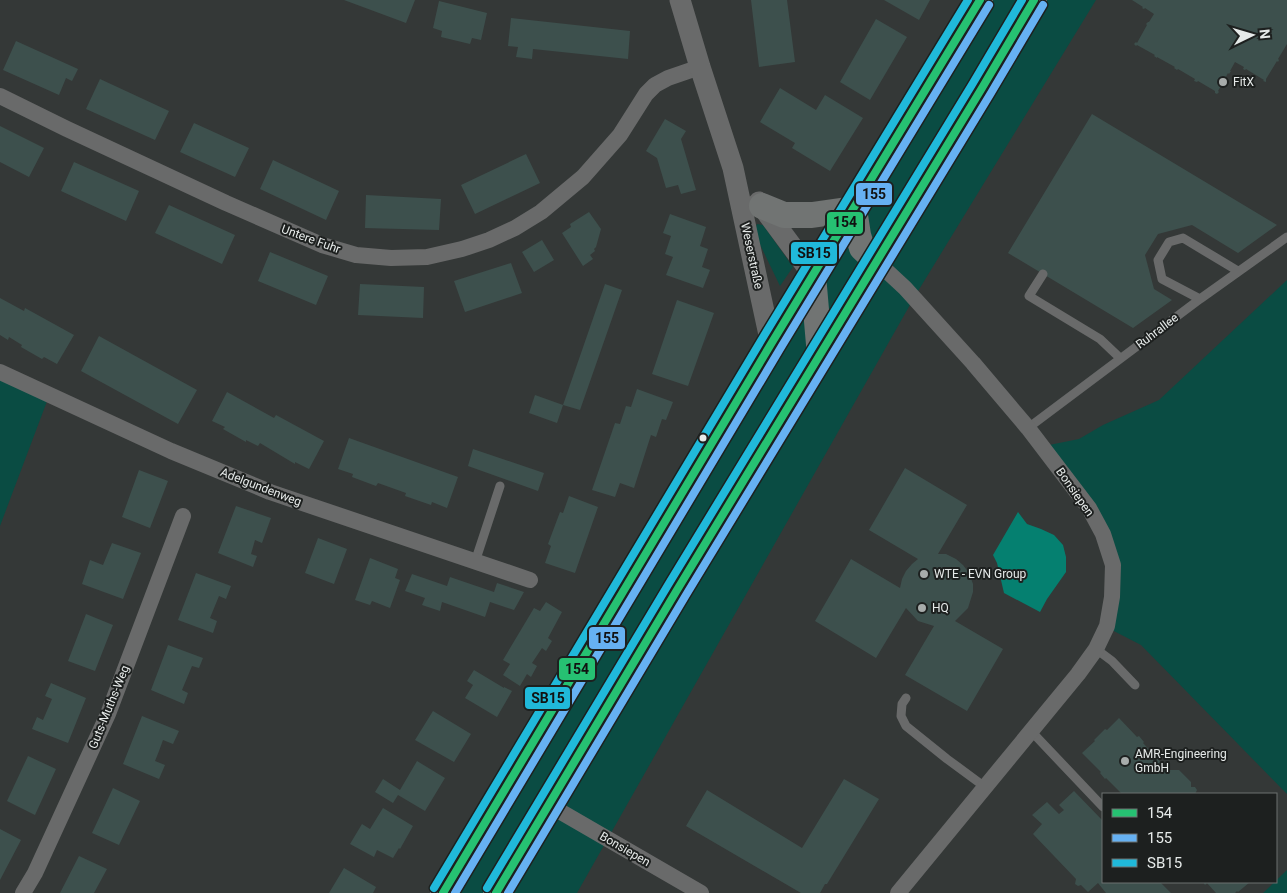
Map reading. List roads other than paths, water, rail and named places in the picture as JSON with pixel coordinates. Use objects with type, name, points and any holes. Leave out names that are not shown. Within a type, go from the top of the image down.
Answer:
[{"type":"main road","points":[[443,893],[771,344],[980,0]]},
{"type":"main road","points":[[496,893],[1034,0]]},
{"type":"main road","points":[[762,206],[784,215],[812,215],[854,208]]},
{"type":"main road","points":[[854,208],[862,248],[877,262]]},
{"type":"main road","points":[[813,275],[820,356]]},
{"type":"street","name":"Weserstraße","points":[[680,0],[733,168],[771,344]]},
{"type":"street","name":"Untere Fuhr","points":[[0,96],[218,199],[322,245],[356,254],[391,258],[427,257],[462,249],[489,240],[515,228],[541,212],[583,177],[620,135],[646,94],[655,85],[668,78],[700,67]]},
{"type":"street","name":"Weserstraße","points":[[733,168],[813,275]]},
{"type":"street","name":"Bonsiepen","points":[[877,262],[905,288],[973,363],[1028,428],[1089,508],[1103,534],[1113,565],[1112,597],[1107,626],[1096,649],[1078,674],[898,893]]},
{"type":"street","name":"Adelgundenweg","points":[[0,372],[171,452],[270,492],[530,580]]},
{"type":"street","name":"Guts-Muths-Weg","points":[[23,893],[35,873],[108,714],[183,516]]},
{"type":"street","name":"Bonsiepen","points":[[549,805],[701,893]]},
{"type":"lane","name":"Ruhrallee","points":[[1028,428],[1287,236]]},
{"type":"lane","points":[[1200,299],[1162,278],[1158,260],[1169,242],[1183,238],[1238,271]]},
{"type":"lane","points":[[1044,274],[1029,296],[1100,339],[1120,358]]},
{"type":"lane","points":[[475,562],[500,486]]},
{"type":"lane","points":[[1096,649],[1112,661],[1135,684]]},
{"type":"lane","points":[[906,698],[902,704],[901,716],[906,726],[984,787]]},
{"type":"lane","points":[[1031,731],[1102,806]]},
{"type":"place","name":"FitX","points":[[1223,82]]},
{"type":"place","name":"WTE - EVN Group","points":[[924,574]]},
{"type":"place","name":"HQ","points":[[922,608]]},
{"type":"place","name":"AMR-Engineering GmbH","points":[[1125,761]]}]
